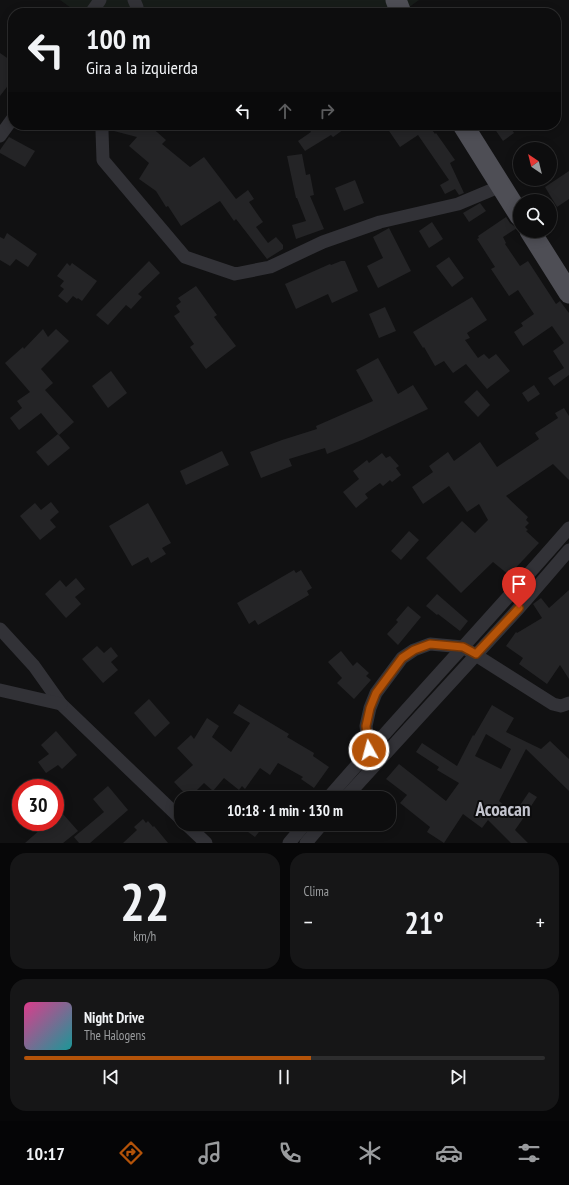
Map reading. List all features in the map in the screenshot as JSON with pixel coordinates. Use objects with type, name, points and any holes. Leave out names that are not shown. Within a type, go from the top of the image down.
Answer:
[{"type":"main road","points":[[466,130],[513,205]]},
{"type":"main road","points":[[534,238],[569,293]]},
{"type":"street","points":[[0,136],[8,125]]},
{"type":"street","points":[[102,130],[103,160],[185,257],[235,274],[270,266],[323,242],[380,222],[458,204],[501,186]]},
{"type":"street","points":[[334,791],[369,750],[508,598],[569,528]]},
{"type":"street","points":[[351,791],[519,608],[569,550]]},
{"type":"street","points":[[0,629],[34,666],[62,704],[174,812]]},
{"type":"street","points":[[369,750],[366,726],[370,708],[376,693],[402,658],[414,650],[430,644],[463,647],[553,704],[561,706],[569,703]]},
{"type":"street","points":[[0,690],[62,704]]},
{"type":"street","points":[[193,831],[206,843]]},
{"type":"street","points":[[289,843],[299,831]]},
{"type":"street","points":[[306,843],[316,831]]},
{"type":"shaded area","points":[[60,0],[419,0],[408,8],[71,8]]},
{"type":"building","points":[[0,53],[8,59],[8,86],[0,96]]},
{"type":"building","points":[[110,130],[155,130],[166,140],[162,144],[190,167],[204,157],[236,199],[248,190],[254,199],[249,202],[263,222],[256,227],[268,243],[276,237],[283,245],[283,249],[267,259],[236,219],[234,221],[220,201],[181,226],[156,191],[139,179],[149,163],[129,146],[137,137]]},
{"type":"building","points":[[310,130],[343,130],[333,137],[331,135],[305,151],[298,141],[311,132]]},
{"type":"building","points":[[388,130],[432,130],[435,134],[436,133],[455,160],[450,163],[464,193],[459,195],[455,189],[445,194],[440,185],[449,180],[418,135],[400,147]]},
{"type":"building","points":[[495,130],[512,130],[514,133],[503,141]]},
{"type":"building","points":[[9,137],[35,151],[25,167],[0,153],[0,150]]},
{"type":"building","points":[[302,154],[306,175],[310,174],[314,195],[310,196],[324,229],[296,239],[292,225],[306,221],[296,198],[287,156]]},
{"type":"building","points":[[569,171],[569,199],[557,207],[557,194],[549,194],[545,187],[557,186],[557,179]]},
{"type":"building","points":[[355,180],[364,203],[344,211],[335,188]]},
{"type":"building","points":[[480,203],[486,211],[469,222],[463,213]]},
{"type":"building","points":[[506,217],[513,225],[513,231],[503,237],[506,243],[505,244],[520,266],[528,261],[556,304],[560,301],[569,313],[569,375],[554,386],[548,378],[564,368],[553,351],[564,343],[552,326],[523,346],[514,332],[523,326],[521,323],[534,314],[518,290],[509,296],[491,269],[495,267],[477,239],[479,238],[478,236]]},
{"type":"building","points":[[432,222],[443,239],[429,248],[419,231]]},
{"type":"building","points":[[389,228],[411,271],[378,288],[367,266],[383,258],[373,237]]},
{"type":"building","points":[[7,233],[37,254],[28,267],[16,259],[10,266],[0,260],[0,237],[4,239]]},
{"type":"building","points":[[449,257],[464,278],[452,287],[436,266]]},
{"type":"building","points":[[149,261],[160,273],[138,294],[142,297],[131,309],[126,305],[108,325],[96,315]]},
{"type":"building","points":[[345,261],[358,291],[332,303],[328,294],[296,309],[285,284],[330,264],[331,265]]},
{"type":"building","points":[[67,263],[70,266],[72,263],[97,281],[82,301],[73,296],[67,303],[58,296],[64,289],[60,286],[64,281],[57,276]]},
{"type":"building","points":[[196,286],[217,315],[214,317],[236,346],[206,369],[190,347],[194,344],[174,316],[180,312],[176,306],[181,302],[178,298]]},
{"type":"building","points":[[472,297],[487,320],[467,333],[470,338],[465,340],[478,358],[484,354],[489,359],[496,354],[510,371],[487,389],[466,364],[453,373],[444,361],[435,366],[413,332]]},
{"type":"building","points":[[385,307],[396,331],[379,338],[369,314]]},
{"type":"building","points":[[43,329],[48,337],[56,329],[69,341],[41,369],[53,383],[45,390],[74,422],[59,435],[41,413],[19,430],[10,418],[22,408],[17,401],[30,392],[5,363],[23,347],[24,349]]},
{"type":"building","points":[[378,358],[398,394],[413,385],[428,409],[362,440],[327,454],[325,448],[289,459],[292,466],[261,478],[250,452],[317,429],[316,426],[373,401],[356,370]]},
{"type":"building","points":[[111,371],[127,393],[108,408],[92,386]]},
{"type":"building","points":[[534,385],[540,394],[528,402],[522,393]]},
{"type":"building","points":[[477,390],[490,405],[478,417],[464,402]]},
{"type":"building","points":[[564,408],[569,416],[569,480],[553,464],[506,496],[528,517],[526,520],[529,523],[525,527],[528,530],[526,531],[539,543],[509,575],[493,562],[461,593],[426,558],[462,521],[475,533],[488,520],[479,504],[467,512],[449,486],[423,504],[412,487],[433,472],[429,466],[448,452],[454,461],[480,442],[497,467],[539,439],[535,433],[558,418],[555,413]]},
{"type":"building","points":[[58,434],[70,448],[48,466],[36,452]]},
{"type":"building","points":[[222,451],[229,465],[186,485],[180,471]]},
{"type":"building","points":[[382,453],[386,458],[390,456],[399,466],[396,468],[401,475],[392,482],[390,480],[383,486],[380,483],[365,494],[368,498],[356,508],[343,492],[359,479],[353,471],[367,460],[369,463]]},
{"type":"building","points":[[51,502],[59,512],[50,520],[56,527],[40,540],[20,516],[35,503],[41,510]]},
{"type":"building","points":[[148,503],[171,543],[162,548],[166,554],[151,563],[148,557],[132,566],[109,526]]},
{"type":"building","points":[[409,531],[419,540],[401,560],[391,551]]},
{"type":"building","points":[[294,570],[296,573],[301,570],[312,588],[307,591],[309,595],[258,625],[255,620],[249,624],[237,603]]},
{"type":"building","points":[[76,578],[85,589],[75,597],[81,604],[66,618],[45,594],[60,580],[66,587]]},
{"type":"building","points":[[569,590],[569,679],[560,665],[547,684],[519,664],[523,658],[506,646],[516,632],[517,633],[542,618],[533,604],[541,598],[549,608]]},
{"type":"building","points":[[437,594],[468,621],[460,631],[426,606]]},
{"type":"building","points":[[408,606],[421,617],[398,645],[387,634],[398,622],[396,620]]},
{"type":"building","points":[[97,646],[104,653],[111,647],[118,656],[111,662],[118,670],[103,683],[82,659]]},
{"type":"building","points":[[341,651],[353,666],[357,662],[369,673],[366,676],[371,680],[354,699],[337,683],[342,678],[328,662]]},
{"type":"building","points":[[149,699],[170,723],[155,737],[134,713]]},
{"type":"building","points":[[239,704],[289,734],[287,737],[314,753],[313,756],[329,767],[314,788],[301,779],[303,777],[278,763],[270,775],[260,768],[245,789],[242,786],[239,790],[224,778],[213,791],[204,783],[196,791],[182,791],[174,782],[193,765],[177,748],[191,735],[194,739],[207,718],[219,726],[212,737],[231,752],[250,723],[233,713]]},
{"type":"building","points":[[492,705],[514,718],[506,732],[541,749],[550,741],[569,759],[569,791],[526,749],[499,801],[514,814],[529,792],[537,797],[515,830],[528,843],[511,843],[488,820],[482,828],[463,814],[444,843],[427,832],[430,827],[400,803],[407,795],[386,779],[399,764],[446,801],[459,783],[437,770],[439,767],[416,752],[422,743],[457,766],[473,735],[474,736]],"holes":[[[486,734],[511,749],[501,769],[475,756]]]},
{"type":"building","points":[[56,731],[77,755],[62,769],[58,765],[46,773],[38,762],[49,754],[41,745]]},
{"type":"building","points":[[108,786],[128,810],[90,843],[79,843],[74,837],[104,812],[93,799]]},
{"type":"building","points":[[64,815],[78,831],[63,843],[25,843],[39,831],[64,831]]},
{"type":"building","points":[[143,819],[146,823],[148,821],[153,827],[154,826],[168,843],[123,843],[137,830],[134,827]]},
{"type":"building","points":[[247,831],[260,831],[255,837]]},
{"type":"district","name":"Acoacan","points":[[503,809]]},
{"type":"route","points":[[369,750],[366,726],[370,708],[376,693],[402,658],[414,650],[430,644],[463,647],[476,654],[519,608]]}]
